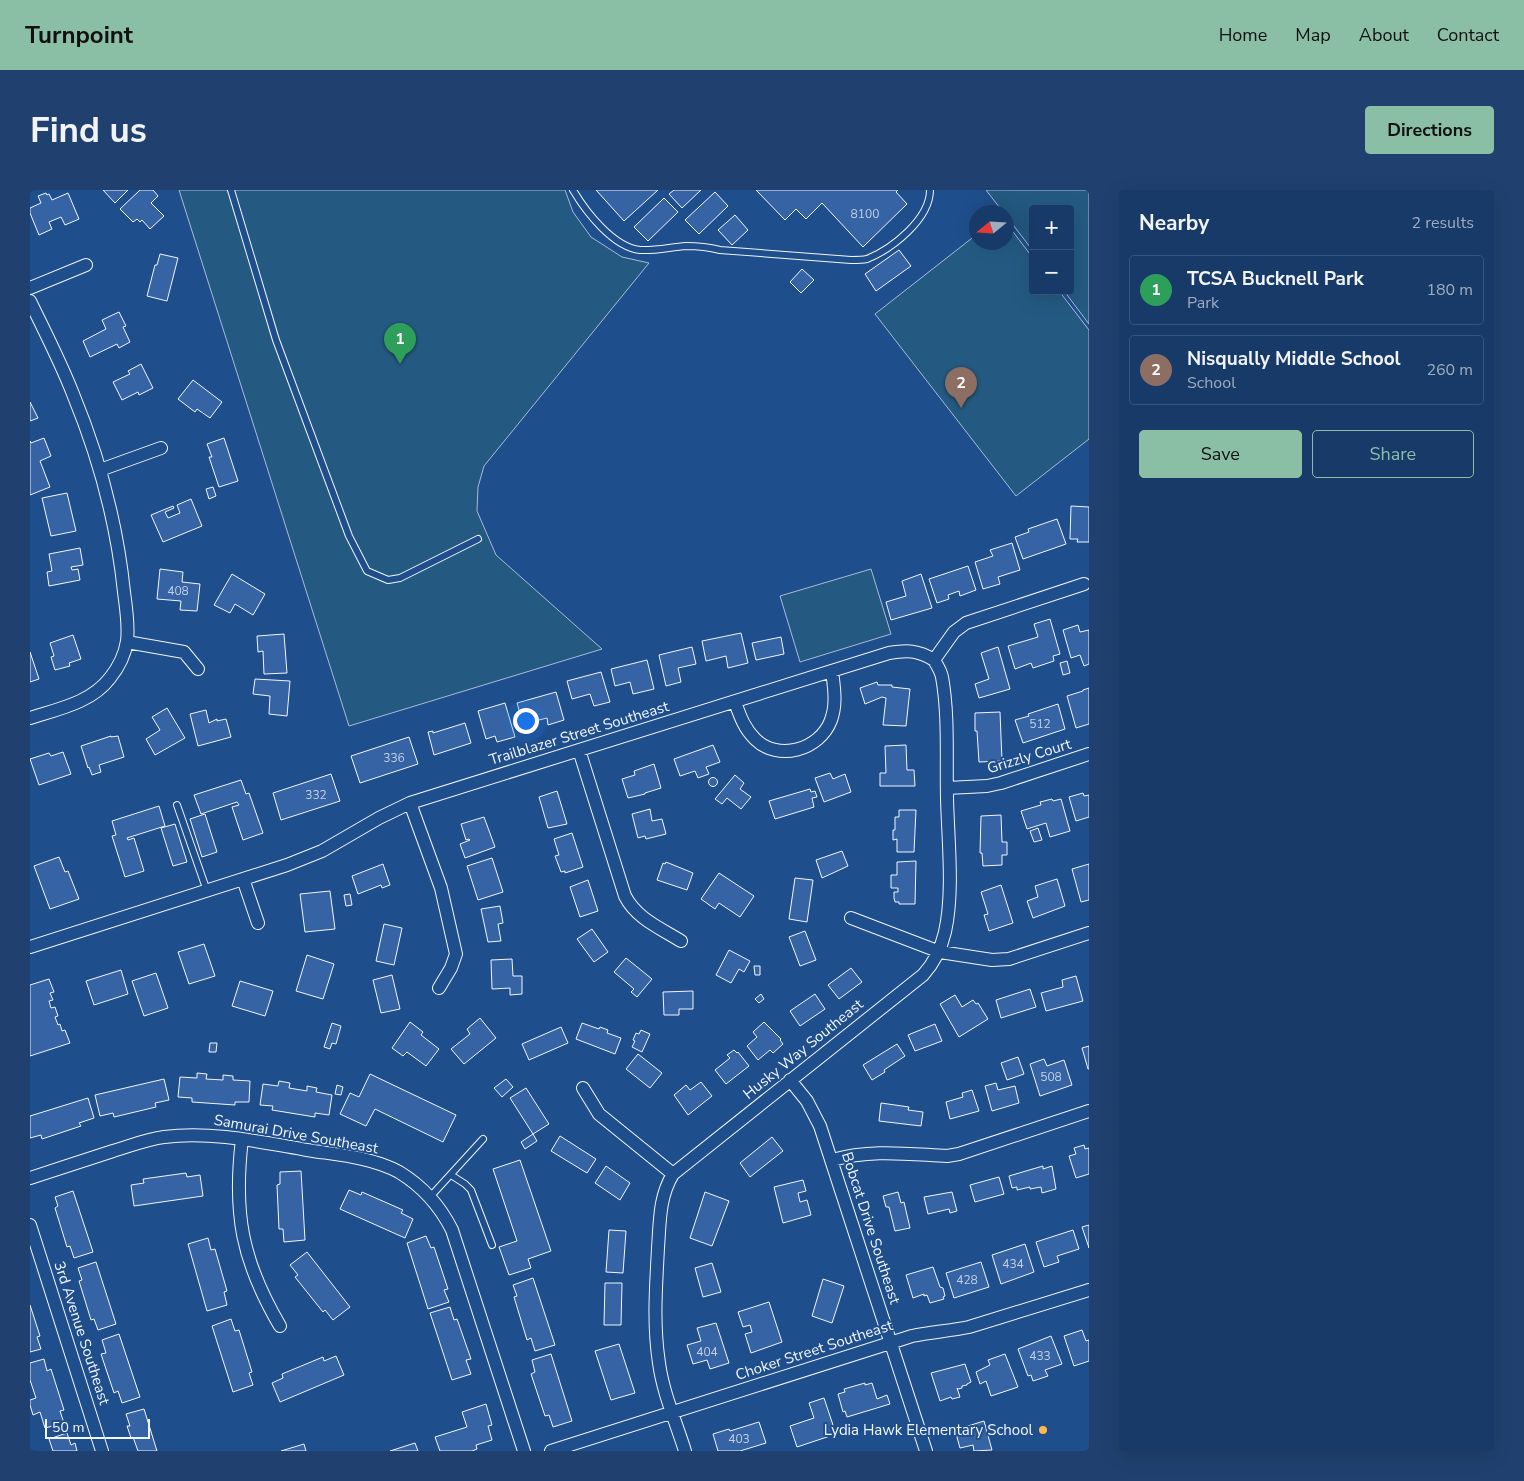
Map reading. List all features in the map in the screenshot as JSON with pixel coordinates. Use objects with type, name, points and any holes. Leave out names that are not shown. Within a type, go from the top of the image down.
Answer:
[{"type":"street","points":[[30,288],[86,265]]},
{"type":"street","points":[[30,302],[73,393],[100,470],[122,570],[128,628],[123,656],[117,668],[100,690],[76,704],[30,718]]},
{"type":"street","points":[[100,470],[161,448]]},
{"type":"street","points":[[934,660],[954,632],[966,623],[1084,584]]},
{"type":"street","points":[[126,642],[184,652],[198,669]]},
{"type":"street","name":"Trailblazer Street Southeast","points":[[30,947],[287,865],[322,851],[379,818],[410,803],[889,653],[906,651],[923,653],[934,660]]},
{"type":"street","name":"Husky Way Southeast","points":[[685,1451],[659,1364],[654,1312],[661,1208],[666,1186],[673,1174],[923,974],[932,965],[940,952],[946,930],[949,897],[947,788],[945,702],[942,674],[934,660]]},
{"type":"street","points":[[735,702],[743,725],[756,740],[782,752],[803,748],[812,744],[826,731],[832,719],[835,701],[832,671]]},
{"type":"street","points":[[579,750],[624,896],[631,908],[681,941]]},
{"type":"street","name":"Grizzly Court","points":[[947,788],[1001,783],[1089,754]]},
{"type":"street","points":[[410,803],[441,888],[456,954],[451,968],[439,988]]},
{"type":"street","points":[[242,879],[258,923]]},
{"type":"street","points":[[851,918],[940,952],[992,960],[1009,959],[1089,933]]},
{"type":"street","name":"Bobcat Drive Southeast","points":[[790,1080],[814,1113],[832,1160],[926,1451]]},
{"type":"street","points":[[583,1088],[599,1114],[673,1174]]},
{"type":"street","points":[[832,1160],[874,1152],[948,1156],[959,1154],[1089,1111]]},
{"type":"street","name":"Samurai Drive Southeast","points":[[30,1178],[162,1137],[187,1134],[242,1139],[371,1161],[399,1172],[430,1197],[446,1218],[457,1243],[524,1451]]},
{"type":"street","points":[[242,1139],[238,1187],[240,1220],[254,1275],[264,1298],[280,1326]]},
{"type":"street","name":"3rd Avenue Southeast","points":[[30,1225],[102,1451]]},
{"type":"street","name":"Choker Street Southeast","points":[[551,1451],[891,1343],[933,1331],[951,1330],[990,1322],[1089,1290]]},
{"type":"lane","points":[[231,190],[280,349],[348,536],[367,571],[388,580],[400,578],[478,539]]},
{"type":"lane","points":[[573,190],[591,217],[608,233],[623,245],[640,250],[704,246],[720,250],[851,260],[865,260],[882,251],[907,232],[922,216],[930,197],[930,190]]},
{"type":"lane","points":[[177,805],[207,891]]},
{"type":"lane","points":[[430,1197],[483,1139]]},
{"type":"lane","points":[[451,1175],[471,1190],[492,1245]]},
{"type":"shaded area","points":[[179,190],[565,190],[573,212],[591,237],[622,257],[649,263],[484,466],[478,487],[477,511],[496,555],[602,649],[349,726]]},
{"type":"shaded area","points":[[986,190],[1089,190],[1089,324],[1067,295],[1074,295],[1074,205],[1029,205],[1029,246],[1014,226],[1014,205],[998,205]]},
{"type":"shaded area","points":[[1014,233],[1029,253],[1029,295],[1062,295],[1089,330],[1089,439],[1016,496],[875,314],[969,240],[969,250],[1014,250]]},
{"type":"shaded area","points":[[871,569],[891,634],[800,662],[780,596]]},
{"type":"building","points":[[103,190],[128,190],[115,203]]},
{"type":"building","points":[[140,190],[153,190],[158,196],[151,203],[164,216],[150,229],[142,220],[140,222],[137,219],[133,222],[120,209]]},
{"type":"building","points":[[596,190],[658,190],[624,221]]},
{"type":"building","points":[[674,190],[701,190],[682,208],[669,194]]},
{"type":"building","points":[[756,190],[898,190],[896,192],[907,204],[863,247],[822,203],[806,219],[796,209],[785,220]]},
{"type":"building","points":[[715,192],[728,206],[699,234],[685,220]]},
{"type":"building","points":[[46,193],[47,195],[49,194],[52,200],[68,193],[79,219],[65,225],[61,217],[49,222],[52,229],[39,235],[30,213],[30,208],[41,203],[38,196]]},
{"type":"building","points":[[664,198],[678,212],[648,241],[634,227]]},
{"type":"building","points":[[735,215],[748,230],[732,245],[718,230]]},
{"type":"building","points":[[899,250],[911,266],[876,291],[865,274]]},
{"type":"building","points":[[160,254],[178,258],[167,301],[147,296],[155,265],[157,265]]},
{"type":"building","points":[[802,269],[814,280],[801,293],[790,282]]},
{"type":"building","points":[[119,312],[126,326],[123,327],[130,342],[119,348],[117,344],[90,357],[83,341],[106,329],[102,320]]},
{"type":"building","points":[[141,364],[153,388],[139,395],[138,392],[122,400],[113,382],[130,374],[128,371]]},
{"type":"building","points":[[193,380],[222,402],[210,418],[197,409],[195,412],[178,399]]},
{"type":"building","points":[[30,402],[38,418],[30,421]]},
{"type":"building","points":[[44,438],[51,456],[40,461],[50,487],[30,495],[30,441],[31,443]]},
{"type":"building","points":[[224,438],[238,481],[219,487],[209,457],[212,457],[207,444]]},
{"type":"building","points":[[213,487],[216,496],[209,499],[206,489]]},
{"type":"building","points":[[67,493],[76,531],[51,536],[42,498]]},
{"type":"building","points":[[191,499],[202,526],[163,542],[151,515],[173,506],[174,508],[165,512],[168,518],[180,513],[177,505]]},
{"type":"building","points":[[1071,506],[1089,507],[1089,542],[1077,542],[1078,539],[1070,539]]},
{"type":"building","points":[[1057,519],[1066,544],[1023,559],[1015,537],[1029,532],[1028,529]]},
{"type":"building","points":[[1012,543],[1020,570],[998,577],[1000,584],[983,589],[975,562],[993,556],[990,550]]},
{"type":"building","points":[[80,548],[83,565],[71,567],[72,570],[78,569],[80,580],[49,586],[47,572],[52,571],[49,554]]},
{"type":"building","points":[[968,566],[976,590],[960,596],[959,591],[948,595],[949,599],[937,603],[929,579]]},
{"type":"building","points":[[160,569],[183,572],[182,582],[200,584],[197,611],[180,610],[181,601],[157,599]]},
{"type":"building","points":[[232,574],[265,594],[253,615],[235,604],[230,613],[214,605]]},
{"type":"building","points":[[921,574],[932,608],[891,620],[886,602],[906,596],[902,581]]},
{"type":"building","points":[[1050,619],[1060,654],[1053,656],[1054,661],[1033,668],[1031,663],[1015,669],[1008,646],[1038,637],[1034,624]]},
{"type":"building","points":[[1078,625],[1080,632],[1089,630],[1089,664],[1084,666],[1080,655],[1071,658],[1063,630]]},
{"type":"building","points":[[741,633],[748,663],[728,668],[726,656],[706,661],[702,641]]},
{"type":"building","points":[[284,634],[287,673],[264,674],[263,651],[258,652],[257,636]]},
{"type":"building","points":[[73,635],[81,659],[69,663],[70,666],[55,670],[51,657],[54,656],[50,643]]},
{"type":"building","points":[[781,637],[784,654],[756,660],[752,643]]},
{"type":"building","points":[[692,647],[696,664],[678,668],[681,682],[666,686],[659,655]]},
{"type":"building","points":[[998,647],[1010,689],[979,698],[975,684],[989,679],[981,653]]},
{"type":"building","points":[[30,652],[39,679],[30,682]]},
{"type":"building","points":[[647,660],[654,689],[633,694],[630,682],[615,686],[611,669]]},
{"type":"building","points":[[1067,661],[1070,673],[1063,675],[1060,663]]},
{"type":"building","points":[[601,672],[610,702],[594,706],[590,694],[572,699],[567,681]]},
{"type":"building","points":[[255,679],[290,681],[287,716],[269,714],[270,696],[253,694]]},
{"type":"building","points":[[877,682],[878,685],[892,685],[892,687],[910,689],[906,726],[883,725],[886,698],[882,697],[865,704],[860,688]]},
{"type":"building","points":[[1089,688],[1089,724],[1076,728],[1067,696]]},
{"type":"building","points":[[556,692],[564,720],[548,725],[547,718],[523,724],[517,703]]},
{"type":"building","points":[[505,703],[515,737],[497,742],[495,736],[486,739],[478,711]]},
{"type":"building","points":[[1058,704],[1065,729],[1023,743],[1015,720]]},
{"type":"building","points":[[167,708],[185,738],[155,755],[146,739],[160,730],[152,717]]},
{"type":"building","points":[[206,710],[209,723],[217,719],[217,721],[226,719],[231,737],[198,746],[190,714]]},
{"type":"building","points":[[1000,712],[1002,761],[979,762],[975,713]]},
{"type":"building","points":[[465,723],[471,743],[434,755],[428,732],[433,731],[433,733]]},
{"type":"building","points":[[111,736],[118,736],[124,757],[99,765],[101,772],[92,775],[81,746]]},
{"type":"building","points":[[409,737],[418,764],[360,783],[351,756]]},
{"type":"building","points":[[713,745],[720,762],[706,767],[709,774],[698,778],[695,771],[680,776],[674,759]]},
{"type":"building","points":[[906,745],[907,770],[914,770],[915,786],[880,786],[880,773],[886,773],[885,746]]},
{"type":"building","points":[[63,752],[71,774],[39,785],[30,759],[49,753],[51,756]]},
{"type":"building","points":[[654,764],[661,788],[628,798],[622,779],[635,775],[634,771]]},
{"type":"building","points":[[830,773],[833,779],[845,774],[851,792],[824,802],[815,778]]},
{"type":"building","points":[[331,774],[340,801],[281,820],[273,793]]},
{"type":"building","points":[[735,775],[744,783],[740,789],[751,797],[741,809],[727,798],[722,804],[715,799]]},
{"type":"building","points":[[713,778],[717,782],[713,786],[709,782]]},
{"type":"building","points":[[241,780],[246,794],[249,793],[263,833],[243,840],[232,807],[239,805],[237,802],[201,814],[194,795]]},
{"type":"building","points":[[810,789],[811,792],[815,791],[817,797],[812,798],[814,807],[775,819],[769,801]]},
{"type":"building","points":[[557,791],[567,824],[548,828],[539,797]]},
{"type":"building","points":[[1083,793],[1084,796],[1089,795],[1089,817],[1076,821],[1069,797]]},
{"type":"building","points":[[1052,799],[1053,801],[1061,799],[1070,831],[1050,837],[1046,823],[1027,829],[1021,811],[1041,805],[1040,802]]},
{"type":"building","points":[[159,806],[165,826],[127,838],[128,840],[134,838],[144,871],[125,877],[112,836],[116,835],[112,821]]},
{"type":"building","points":[[650,809],[652,821],[662,819],[666,834],[646,839],[645,836],[638,838],[632,814]]},
{"type":"building","points":[[899,810],[916,810],[914,852],[897,852],[897,839],[893,840],[893,830],[895,830],[895,817],[899,817]]},
{"type":"building","points":[[205,814],[217,852],[202,857],[190,819]]},
{"type":"building","points":[[1001,815],[1002,842],[1007,842],[1007,855],[1002,855],[1002,865],[983,866],[982,853],[980,853],[981,816]]},
{"type":"building","points":[[484,817],[495,847],[465,858],[460,844],[470,840],[466,840],[461,824]]},
{"type":"building","points":[[175,824],[187,862],[173,866],[161,828]]},
{"type":"building","points":[[1038,828],[1042,840],[1034,842],[1030,831]]},
{"type":"building","points":[[572,833],[583,867],[565,873],[565,871],[561,872],[555,856],[559,855],[554,839]]},
{"type":"building","points":[[842,851],[848,866],[822,878],[816,860]]},
{"type":"building","points":[[59,857],[65,872],[68,871],[79,899],[50,909],[34,866]]},
{"type":"building","points":[[492,858],[503,892],[478,900],[467,866]]},
{"type":"building","points":[[916,861],[915,904],[899,904],[899,902],[895,902],[894,898],[894,892],[898,892],[898,888],[891,888],[891,875],[897,875],[897,862]]},
{"type":"building","points":[[666,862],[693,873],[687,890],[657,880],[663,863],[665,864]]},
{"type":"building","points":[[383,864],[390,885],[382,888],[381,885],[358,894],[352,876]]},
{"type":"building","points":[[1089,864],[1089,900],[1081,902],[1072,869]]},
{"type":"building","points":[[719,873],[754,896],[740,917],[719,903],[715,909],[701,899]]},
{"type":"building","points":[[795,878],[813,880],[807,922],[789,919]]},
{"type":"building","points":[[1057,879],[1065,906],[1033,918],[1027,901],[1038,897],[1035,886]]},
{"type":"building","points":[[588,880],[598,911],[580,917],[570,887]]},
{"type":"building","points":[[1001,885],[1013,923],[989,931],[984,915],[988,914],[981,892]]},
{"type":"building","points":[[330,891],[335,929],[305,932],[300,894]]},
{"type":"building","points":[[350,894],[352,905],[346,906],[344,895]]},
{"type":"building","points":[[500,906],[503,923],[498,924],[501,941],[488,942],[481,909]]},
{"type":"building","points":[[384,924],[402,928],[394,965],[376,961]]},
{"type":"building","points":[[592,929],[608,952],[594,962],[577,939]]},
{"type":"building","points":[[805,931],[816,960],[800,966],[789,937]]},
{"type":"building","points":[[204,944],[215,976],[189,984],[178,952]]},
{"type":"building","points":[[729,950],[750,961],[744,972],[739,969],[731,983],[716,975]]},
{"type":"building","points":[[307,955],[334,964],[323,999],[296,991]]},
{"type":"building","points":[[626,958],[652,979],[637,997],[631,992],[634,989],[614,972]]},
{"type":"building","points":[[512,959],[513,976],[522,976],[522,994],[510,995],[510,988],[492,989],[491,960]]},
{"type":"building","points":[[754,966],[760,966],[760,975],[755,975]]},
{"type":"building","points":[[851,968],[862,982],[839,999],[828,985]]},
{"type":"building","points":[[121,970],[128,994],[94,1005],[86,981]]},
{"type":"building","points":[[156,973],[168,1008],[144,1016],[132,981]]},
{"type":"building","points":[[392,975],[400,1009],[381,1013],[373,980]]},
{"type":"building","points":[[1076,976],[1083,1001],[1046,1011],[1041,993],[1063,987],[1062,980]]},
{"type":"building","points":[[49,979],[54,992],[50,993],[53,1000],[49,1001],[51,1008],[55,1007],[58,1016],[55,1017],[58,1025],[60,1024],[62,1031],[65,1030],[70,1043],[30,1056],[30,985]]},
{"type":"building","points":[[240,981],[273,991],[265,1016],[232,1006]]},
{"type":"building","points":[[1030,989],[1036,1007],[1001,1018],[996,1000]]},
{"type":"building","points":[[693,991],[693,1009],[679,1009],[679,1015],[664,1015],[663,992]]},
{"type":"building","points":[[761,994],[764,999],[759,1003],[755,999]]},
{"type":"building","points":[[815,994],[825,1009],[800,1026],[790,1011]]},
{"type":"building","points":[[955,995],[962,1007],[973,1000],[976,1004],[978,1003],[988,1019],[959,1037],[940,1004]]},
{"type":"building","points":[[480,1018],[496,1038],[464,1064],[451,1049],[470,1034],[467,1029]]},
{"type":"building","points":[[410,1022],[423,1032],[421,1035],[439,1049],[426,1066],[407,1052],[403,1056],[392,1048]]},
{"type":"building","points":[[764,1022],[781,1039],[783,1044],[773,1053],[770,1050],[758,1060],[747,1046],[757,1037],[753,1032]]},
{"type":"building","points":[[332,1023],[341,1026],[336,1044],[332,1043],[330,1049],[324,1047]]},
{"type":"building","points":[[582,1023],[608,1030],[607,1033],[621,1038],[615,1054],[576,1039]]},
{"type":"building","points":[[935,1024],[942,1041],[915,1051],[908,1035]]},
{"type":"building","points":[[561,1027],[568,1043],[529,1060],[522,1044]]},
{"type":"building","points":[[641,1030],[650,1034],[642,1052],[632,1047],[636,1033],[639,1034]]},
{"type":"building","points":[[210,1043],[217,1043],[216,1052],[209,1052]]},
{"type":"building","points":[[897,1044],[905,1056],[872,1080],[863,1065]]},
{"type":"building","points":[[1089,1046],[1089,1069],[1088,1069],[1082,1048]]},
{"type":"building","points":[[734,1050],[738,1052],[749,1066],[726,1084],[715,1070],[730,1058],[727,1055]]},
{"type":"building","points":[[638,1054],[662,1073],[650,1088],[626,1069]]},
{"type":"building","points":[[1018,1057],[1024,1074],[1007,1080],[1001,1063]]},
{"type":"building","points":[[1044,1059],[1047,1066],[1064,1060],[1072,1085],[1040,1096],[1030,1064]]},
{"type":"building","points":[[197,1073],[207,1074],[206,1079],[223,1080],[223,1075],[233,1076],[233,1080],[250,1081],[249,1102],[235,1102],[235,1105],[192,1102],[192,1098],[178,1097],[180,1077],[197,1078]]},
{"type":"building","points":[[370,1074],[456,1115],[443,1142],[375,1109],[366,1126],[340,1114],[350,1093],[359,1097]]},
{"type":"building","points":[[164,1079],[169,1100],[155,1103],[156,1107],[114,1117],[113,1113],[100,1116],[95,1095]]},
{"type":"building","points":[[506,1079],[513,1087],[502,1097],[494,1088]]},
{"type":"building","points":[[279,1081],[290,1083],[289,1088],[307,1091],[307,1086],[317,1088],[316,1092],[332,1095],[329,1115],[315,1113],[315,1117],[272,1110],[273,1106],[260,1105],[263,1084],[278,1086]]},
{"type":"building","points":[[701,1082],[712,1096],[688,1115],[674,1095],[686,1085],[690,1090]]},
{"type":"building","points":[[996,1083],[998,1090],[1015,1086],[1019,1103],[992,1111],[985,1086]]},
{"type":"building","points":[[337,1085],[343,1087],[341,1095],[335,1094]]},
{"type":"building","points":[[526,1088],[549,1124],[533,1134],[510,1098]]},
{"type":"building","points":[[972,1090],[979,1111],[950,1119],[946,1102],[963,1097],[962,1093]]},
{"type":"building","points":[[88,1098],[94,1118],[79,1123],[81,1126],[42,1139],[41,1135],[30,1138],[30,1116]]},
{"type":"building","points":[[881,1103],[909,1107],[908,1110],[923,1112],[921,1126],[879,1121]]},
{"type":"building","points":[[533,1134],[537,1141],[525,1149],[521,1142]]},
{"type":"building","points":[[560,1136],[596,1159],[587,1173],[551,1151]]},
{"type":"building","points":[[772,1137],[783,1151],[750,1177],[740,1163]]},
{"type":"building","points":[[1084,1145],[1085,1149],[1089,1148],[1089,1174],[1076,1178],[1069,1156],[1076,1154],[1074,1148]]},
{"type":"building","points":[[520,1160],[551,1251],[528,1259],[531,1268],[509,1275],[499,1247],[517,1241],[493,1169]]},
{"type":"building","points":[[606,1166],[630,1183],[620,1200],[595,1183]]},
{"type":"building","points":[[1043,1166],[1043,1169],[1052,1166],[1056,1189],[1042,1193],[1041,1187],[1017,1190],[1017,1187],[1012,1188],[1009,1176]]},
{"type":"building","points":[[301,1171],[305,1240],[284,1242],[283,1229],[279,1229],[277,1185],[280,1184],[280,1172]]},
{"type":"building","points":[[186,1173],[187,1177],[200,1175],[203,1196],[134,1206],[131,1185],[144,1183],[143,1179]]},
{"type":"building","points":[[999,1177],[1004,1194],[975,1202],[970,1185]]},
{"type":"building","points":[[803,1180],[806,1191],[798,1193],[800,1202],[807,1200],[811,1215],[783,1223],[774,1187]]},
{"type":"building","points":[[349,1190],[361,1195],[362,1192],[403,1210],[401,1213],[413,1219],[405,1238],[340,1209]]},
{"type":"building","points":[[73,1191],[93,1252],[74,1258],[70,1246],[67,1247],[55,1208],[58,1206],[55,1197]]},
{"type":"building","points":[[705,1192],[729,1201],[712,1246],[690,1238]]},
{"type":"building","points":[[898,1192],[901,1203],[904,1202],[910,1228],[895,1231],[889,1207],[886,1207],[883,1196]]},
{"type":"building","points":[[952,1192],[957,1211],[950,1213],[949,1209],[928,1214],[924,1197]]},
{"type":"building","points":[[1089,1225],[1089,1248],[1082,1227]]},
{"type":"building","points":[[609,1230],[626,1231],[623,1273],[606,1272]]},
{"type":"building","points":[[1073,1230],[1079,1249],[1057,1256],[1059,1262],[1044,1267],[1036,1242]]},
{"type":"building","points":[[426,1236],[431,1248],[434,1247],[448,1289],[444,1290],[449,1302],[428,1309],[407,1243]]},
{"type":"building","points":[[208,1238],[211,1250],[215,1249],[227,1291],[224,1292],[227,1305],[207,1311],[188,1244]]},
{"type":"building","points":[[1025,1244],[1034,1272],[1001,1284],[992,1255]]},
{"type":"building","points":[[307,1252],[350,1307],[333,1320],[325,1310],[323,1312],[295,1277],[298,1275],[290,1265]]},
{"type":"building","points":[[96,1262],[116,1324],[98,1330],[94,1319],[91,1320],[79,1281],[82,1280],[78,1268]]},
{"type":"building","points":[[981,1262],[989,1287],[954,1298],[946,1273]]},
{"type":"building","points":[[712,1263],[721,1292],[703,1297],[695,1268]]},
{"type":"building","points":[[933,1267],[940,1287],[943,1288],[944,1299],[930,1303],[927,1295],[924,1296],[924,1294],[913,1298],[906,1275]]},
{"type":"building","points":[[533,1278],[555,1345],[535,1351],[531,1338],[527,1340],[514,1297],[517,1296],[513,1285]]},
{"type":"building","points":[[823,1279],[844,1286],[832,1323],[812,1316]]},
{"type":"building","points":[[605,1283],[622,1283],[621,1325],[604,1325]]},
{"type":"building","points":[[769,1302],[782,1342],[751,1353],[745,1334],[752,1332],[750,1325],[743,1327],[738,1312]]},
{"type":"building","points":[[30,1305],[40,1336],[37,1337],[41,1349],[30,1352]]},
{"type":"building","points":[[450,1307],[454,1320],[457,1319],[471,1359],[466,1360],[471,1374],[452,1380],[430,1313]]},
{"type":"building","points":[[231,1319],[235,1331],[239,1330],[252,1372],[249,1373],[253,1385],[233,1392],[212,1326]]},
{"type":"building","points":[[716,1323],[729,1363],[710,1369],[707,1360],[693,1364],[687,1345],[701,1341],[697,1328]]},
{"type":"building","points":[[1082,1330],[1086,1341],[1089,1340],[1089,1361],[1074,1366],[1064,1336]]},
{"type":"building","points":[[119,1334],[140,1397],[122,1403],[118,1391],[114,1393],[101,1354],[106,1353],[102,1340]]},
{"type":"building","points":[[1051,1336],[1062,1364],[1045,1370],[1048,1376],[1033,1381],[1031,1375],[1028,1376],[1018,1349]]},
{"type":"building","points":[[619,1344],[635,1393],[611,1400],[595,1351]]},
{"type":"building","points":[[551,1354],[572,1421],[553,1427],[549,1415],[545,1416],[531,1374],[535,1372],[532,1360]]},
{"type":"building","points":[[1005,1354],[1018,1387],[991,1396],[986,1381],[980,1384],[976,1372],[990,1365],[988,1360]]},
{"type":"building","points":[[336,1356],[344,1375],[280,1402],[272,1383],[283,1378],[282,1374],[323,1357],[324,1361]]},
{"type":"building","points":[[44,1359],[47,1371],[51,1369],[64,1410],[60,1411],[64,1423],[45,1428],[40,1412],[33,1415],[30,1405],[30,1400],[36,1398],[30,1380],[30,1363]]},
{"type":"building","points":[[965,1364],[971,1382],[962,1386],[962,1388],[957,1388],[960,1397],[952,1399],[951,1397],[940,1401],[931,1373]]},
{"type":"building","points":[[865,1383],[865,1385],[872,1383],[877,1399],[887,1395],[890,1404],[847,1417],[845,1411],[843,1412],[838,1394],[845,1392],[844,1389]]},
{"type":"building","points":[[824,1398],[836,1434],[797,1447],[790,1426],[814,1418],[809,1403]]},
{"type":"building","points":[[486,1404],[492,1425],[488,1426],[492,1440],[476,1445],[477,1449],[472,1451],[440,1451],[435,1437],[467,1427],[462,1412]]},
{"type":"building","points":[[144,1409],[157,1451],[138,1451],[127,1426],[130,1426],[126,1414]]},
{"type":"building","points":[[984,1421],[992,1450],[974,1451],[973,1445],[960,1448],[955,1430]]},
{"type":"building","points":[[759,1422],[766,1443],[740,1451],[718,1451],[713,1434]]},
{"type":"building","points":[[67,1433],[71,1445],[75,1443],[77,1451],[53,1451],[49,1439]]},
{"type":"building","points":[[415,1443],[418,1451],[390,1451]]},
{"type":"building","points":[[304,1444],[306,1451],[281,1451]]},
{"type":"place","name":"TCSA Bucknell Park","points":[[400,364]]},
{"type":"place","name":"Nisqually Middle School","points":[[961,408]]},
{"type":"place","name":"Lydia Hawk Elementary School","points":[[1043,1430]]}]
